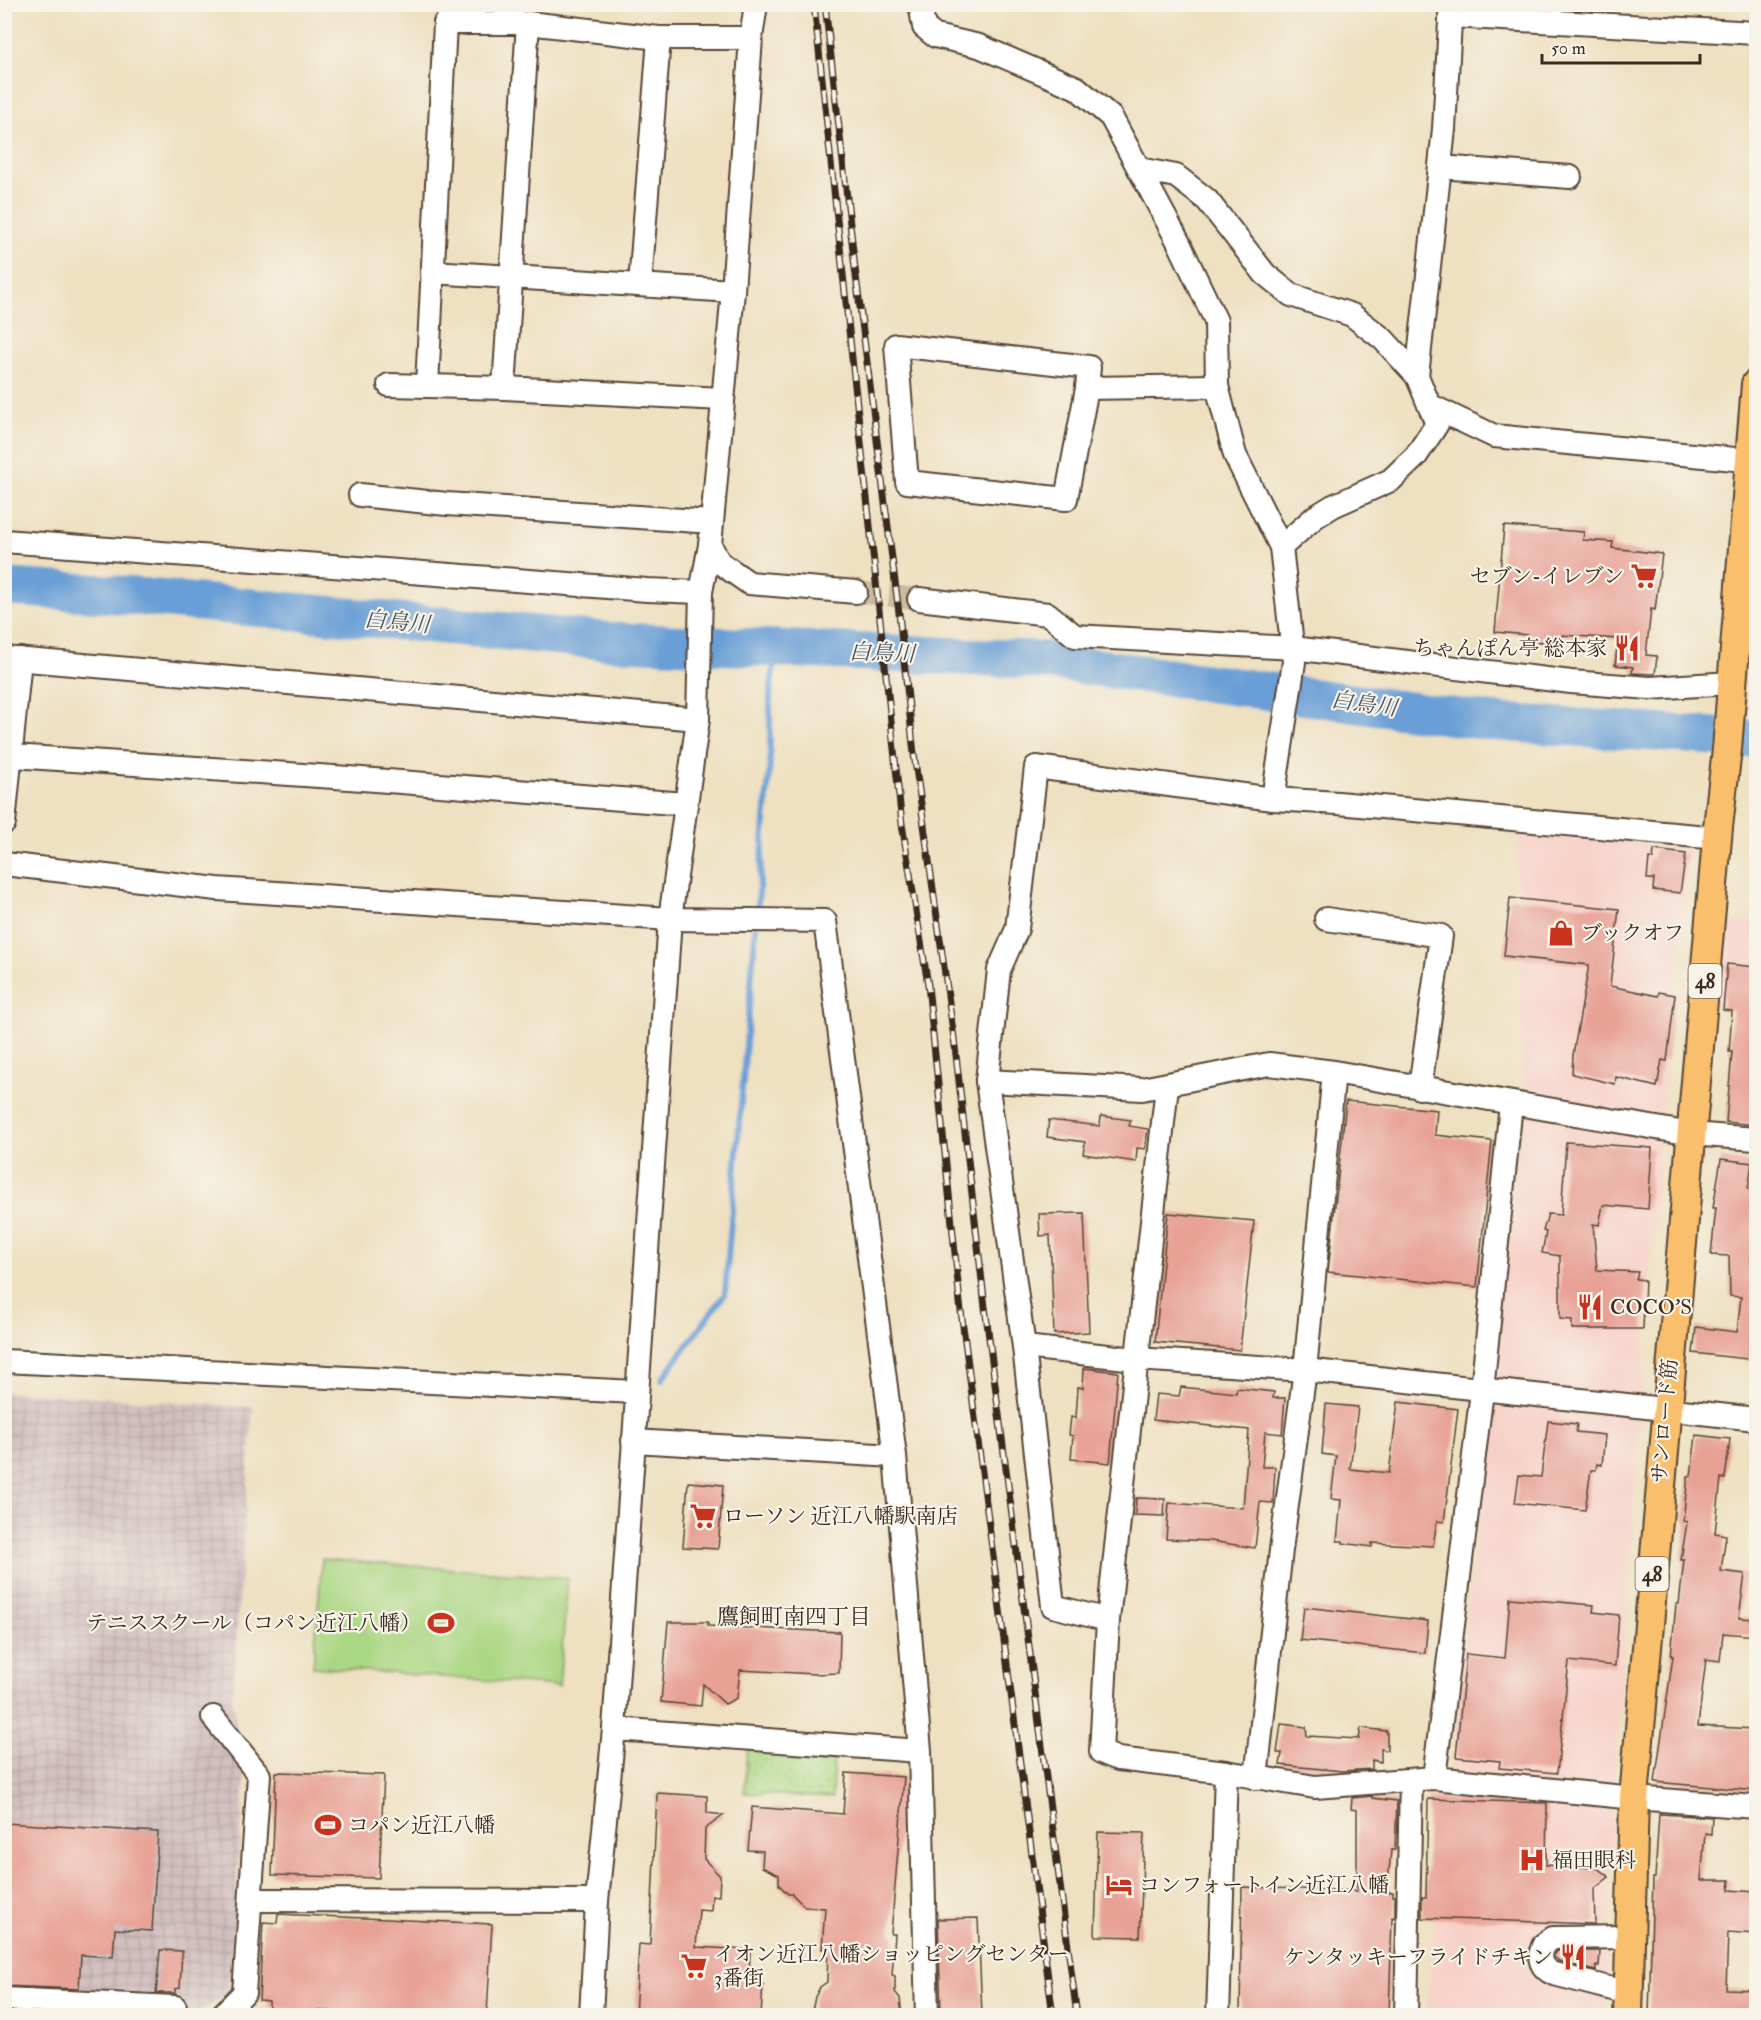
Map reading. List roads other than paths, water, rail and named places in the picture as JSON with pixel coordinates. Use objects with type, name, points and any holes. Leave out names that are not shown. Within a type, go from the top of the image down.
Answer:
[{"type":"main road","name":"48","points":[[1718,833],[1753,461],[1756,384]]},
{"type":"main road","name":"サンロード筋","points":[[1628,2004],[1634,1798],[1718,833]]},
{"type":"street","points":[[591,2016],[597,1901],[614,1729],[670,919],[698,719],[701,592],[710,545],[733,291],[751,38],[756,4]]},
{"type":"street","points":[[920,4],[924,27],[935,36],[979,45],[1077,88],[1111,117],[1179,243],[1216,321],[1217,386],[1236,454],[1281,547],[1294,655],[1273,799]]},
{"type":"street","points":[[1417,376],[1444,129],[1451,10],[1756,33]]},
{"type":"street","points":[[427,386],[445,23],[528,23],[659,38],[751,38]]},
{"type":"street","points":[[504,388],[528,23]]},
{"type":"street","points":[[640,285],[659,38]]},
{"type":"street","points":[[1440,167],[1570,177]]},
{"type":"street","points":[[1139,169],[1176,176],[1207,200],[1265,274],[1291,295],[1352,315],[1383,339],[1417,376],[1437,424],[1416,456],[1390,480],[1333,506],[1315,517],[1281,547]]},
{"type":"street","points":[[432,272],[733,291]]},
{"type":"street","points":[[896,345],[1089,367],[1087,388],[1066,499],[907,482],[896,345]]},
{"type":"street","points":[[389,386],[504,388],[723,399]]},
{"type":"street","points":[[1087,388],[1217,386]]},
{"type":"street","points":[[1429,405],[1494,436],[1753,461]]},
{"type":"street","points":[[360,495],[447,504],[712,522]]},
{"type":"street","points":[[4,541],[701,592]]},
{"type":"street","points":[[710,545],[719,562],[749,584],[856,592]]},
{"type":"street","points":[[919,599],[1048,614],[1076,636],[1650,688],[1731,690]]},
{"type":"street","points":[[4,823],[12,756],[12,659],[698,719]]},
{"type":"street","points":[[12,756],[349,778],[686,804]]},
{"type":"street","points":[[1108,1620],[1053,1606],[1024,1347],[987,1081],[999,970],[1017,929],[1036,767],[1273,799],[1718,833]]},
{"type":"street","points":[[4,864],[217,889],[670,919],[825,921],[895,1456],[920,1751],[927,2016]]},
{"type":"street","points":[[1326,919],[1441,936],[1420,1088]]},
{"type":"street","points":[[987,1081],[1142,1089],[1167,1086],[1269,1064],[1334,1072],[1691,1134],[1756,1139]]},
{"type":"street","points":[[1256,1778],[1281,1550],[1305,1370],[1334,1072]]},
{"type":"street","points":[[1167,1086],[1108,1620],[1101,1752],[1118,1759],[1226,1772],[1315,1787],[1434,1778],[1634,1798],[1756,1807]]},
{"type":"street","points":[[1434,1778],[1482,1390],[1511,1104]]},
{"type":"street","points":[[1024,1347],[1136,1359],[1305,1370],[1756,1419]]},
{"type":"street","points":[[4,1361],[636,1392]]},
{"type":"street","points":[[633,1441],[895,1456]]},
{"type":"street","points":[[213,1717],[259,1775],[244,1993],[221,2016]]},
{"type":"street","points":[[614,1729],[920,1751]]},
{"type":"street","points":[[1218,2016],[1226,1772]]},
{"type":"street","points":[[1406,2016],[1411,1780]]},
{"type":"street","points":[[252,1900],[597,1901]]},
{"type":"street","points":[[1628,2004],[1554,1974],[1544,1968],[1540,1958],[1543,1946],[1553,1938],[1630,1937]]},
{"type":"street","points":[[4,1999],[175,2007]]},
{"type":"waterway","name":"白鳥川","points":[[4,587],[110,594],[608,641],[1042,660],[1493,722],[1756,739]]},
{"type":"waterway","points":[[757,914],[770,763],[770,695],[776,648]]},
{"type":"waterway","points":[[662,1379],[725,1294],[756,924]]},
{"type":"tunnel","points":[[856,592],[919,599]]},
{"type":"railway","points":[[814,4],[902,824],[928,985],[960,1303],[1053,2016]]},
{"type":"railway","points":[[825,4],[914,754],[954,1038],[985,1307],[1077,2016]]},
{"type":"place","name":"セブン-イレブン","points":[[1644,576]]},
{"type":"place","name":"ちゃんぽん亭 総本家","points":[[1627,648]]},
{"type":"place","name":"ブックオフ","points":[[1561,933]]},
{"type":"place","name":"COCO'S","points":[[1590,1307]]},
{"type":"place","name":"ローソン 近江八幡駅南店","points":[[703,1516]]},
{"type":"place","name":"テニススクール（コパン近江八幡）","points":[[441,1623]]},
{"type":"place","name":"コパン近江八幡","points":[[328,1825]]},
{"type":"place","name":"福田眼科","points":[[1532,1860]]},
{"type":"place","name":"コンフォートイン近江八幡","points":[[1119,1885]]},
{"type":"place","name":"ケンタッキーフライドチキン","points":[[1573,1957]]},
{"type":"place","name":"イオン近江八幡ショッピングセンター 3番街","points":[[694,1966]]},
{"type":"district","name":"鷹飼町南四丁目","points":[[794,1617]]}]
